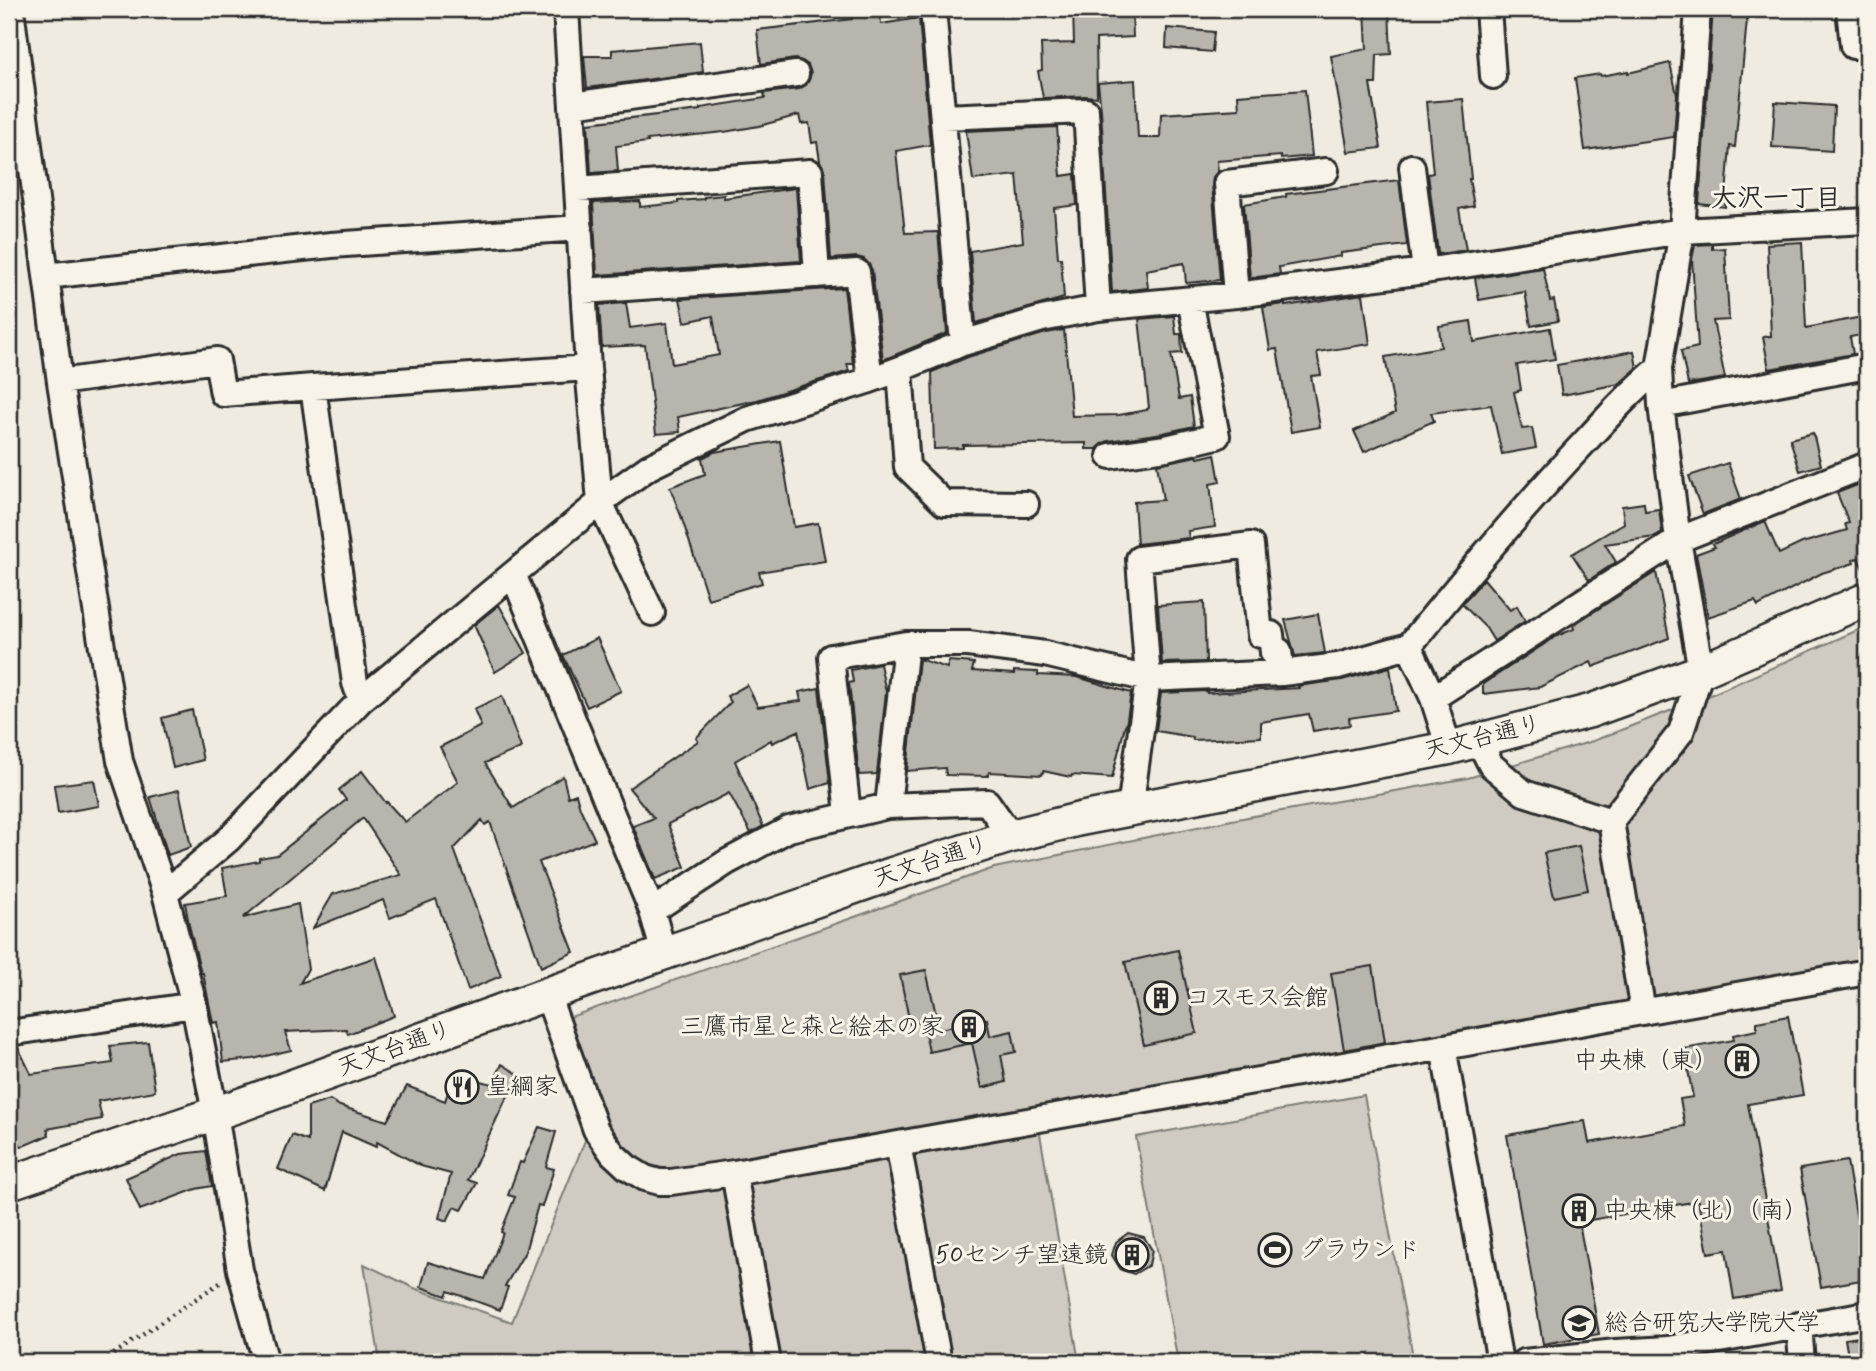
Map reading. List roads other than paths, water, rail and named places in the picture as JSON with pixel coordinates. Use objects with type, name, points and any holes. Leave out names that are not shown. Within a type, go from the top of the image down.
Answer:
[{"type":"main road","name":"天文台通り","points":[[9,1183],[892,874],[1011,836],[1080,819],[1449,748],[1590,711],[1702,671],[1867,600]]},
{"type":"street","points":[[11,9],[18,128],[46,276],[60,382],[120,761],[165,893],[194,1005],[215,1113],[240,1270],[266,1362]]},
{"type":"street","points":[[566,9],[587,368],[600,502],[652,613]]},
{"type":"street","points":[[933,9],[963,343]]},
{"type":"street","points":[[1488,9],[1493,76]]},
{"type":"street","points":[[1643,1012],[1611,821],[1681,732],[1702,671],[1678,540],[1659,368],[1682,231],[1698,9]]},
{"type":"street","points":[[1853,46],[1856,15]]},
{"type":"street","points":[[572,105],[796,74]]},
{"type":"street","points":[[943,117],[1086,111],[1098,308]]},
{"type":"street","points":[[1412,167],[1425,271]]},
{"type":"street","points":[[1236,295],[1227,183],[1325,171]]},
{"type":"street","points":[[577,190],[810,172],[817,275]]},
{"type":"street","points":[[165,893],[229,838],[361,700],[600,502],[649,467],[747,419],[870,380],[963,343],[1042,318],[1098,308],[1236,295],[1425,271],[1682,231],[1867,221]]},
{"type":"street","points":[[46,276],[331,245],[580,228]]},
{"type":"street","points":[[583,291],[857,272],[870,380]]},
{"type":"street","points":[[1110,456],[1217,436],[1190,300]]},
{"type":"street","points":[[60,382],[217,360],[223,394],[587,368]]},
{"type":"street","points":[[1661,405],[1867,366]]},
{"type":"street","points":[[848,814],[831,657],[906,644],[968,644],[1045,654],[1148,679],[1282,673],[1338,666],[1409,646],[1486,551],[1560,468],[1635,388],[1659,368]]},
{"type":"street","points":[[900,369],[907,467],[944,503],[1026,504]]},
{"type":"street","points":[[313,387],[355,683],[361,700]]},
{"type":"street","points":[[1433,698],[1678,540],[1867,465]]},
{"type":"street","points":[[1130,809],[1148,679],[1139,559],[1251,545],[1260,635],[1270,634],[1273,653],[1279,651],[1282,673]]},
{"type":"street","points":[[513,574],[653,911],[664,954]]},
{"type":"street","points":[[888,806],[906,644]]},
{"type":"street","points":[[1409,646],[1433,698],[1449,748]]},
{"type":"street","points":[[1479,741],[1491,765],[1524,793],[1611,821]]},
{"type":"street","points":[[653,911],[727,862],[789,828],[848,814],[888,806],[987,802],[1011,836]]},
{"type":"street","points":[[547,994],[596,1130],[613,1154],[627,1167],[645,1178],[659,1182],[734,1173],[1867,972]]},
{"type":"street","points":[[9,1033],[194,1005]]},
{"type":"street","points":[[1443,1047],[1500,1362]]},
{"type":"street","points":[[898,1144],[939,1362]]},
{"type":"street","points":[[734,1173],[768,1362]]},
{"type":"street","points":[[1524,1362],[1668,1349],[1867,1314]]},
{"type":"street","points":[[1798,1325],[1802,1362]]},
{"type":"place","name":"コスモス会館","points":[[1161,998]]},
{"type":"place","name":"三鷹市星と森と絵本の家","points":[[969,1027]]},
{"type":"place","name":"中央棟（東）","points":[[1742,1061]]},
{"type":"place","name":"皇綱家","points":[[462,1087]]},
{"type":"place","name":"中央棟（北）（南）","points":[[1579,1211]]},
{"type":"place","name":"グラウンド","points":[[1275,1250]]},
{"type":"place","name":"50センチ望遠鏡","points":[[1132,1255]]},
{"type":"place","name":"総合研究大学院大学","points":[[1579,1323]]},
{"type":"district","name":"大沢一丁目","points":[[1776,199]]}]
